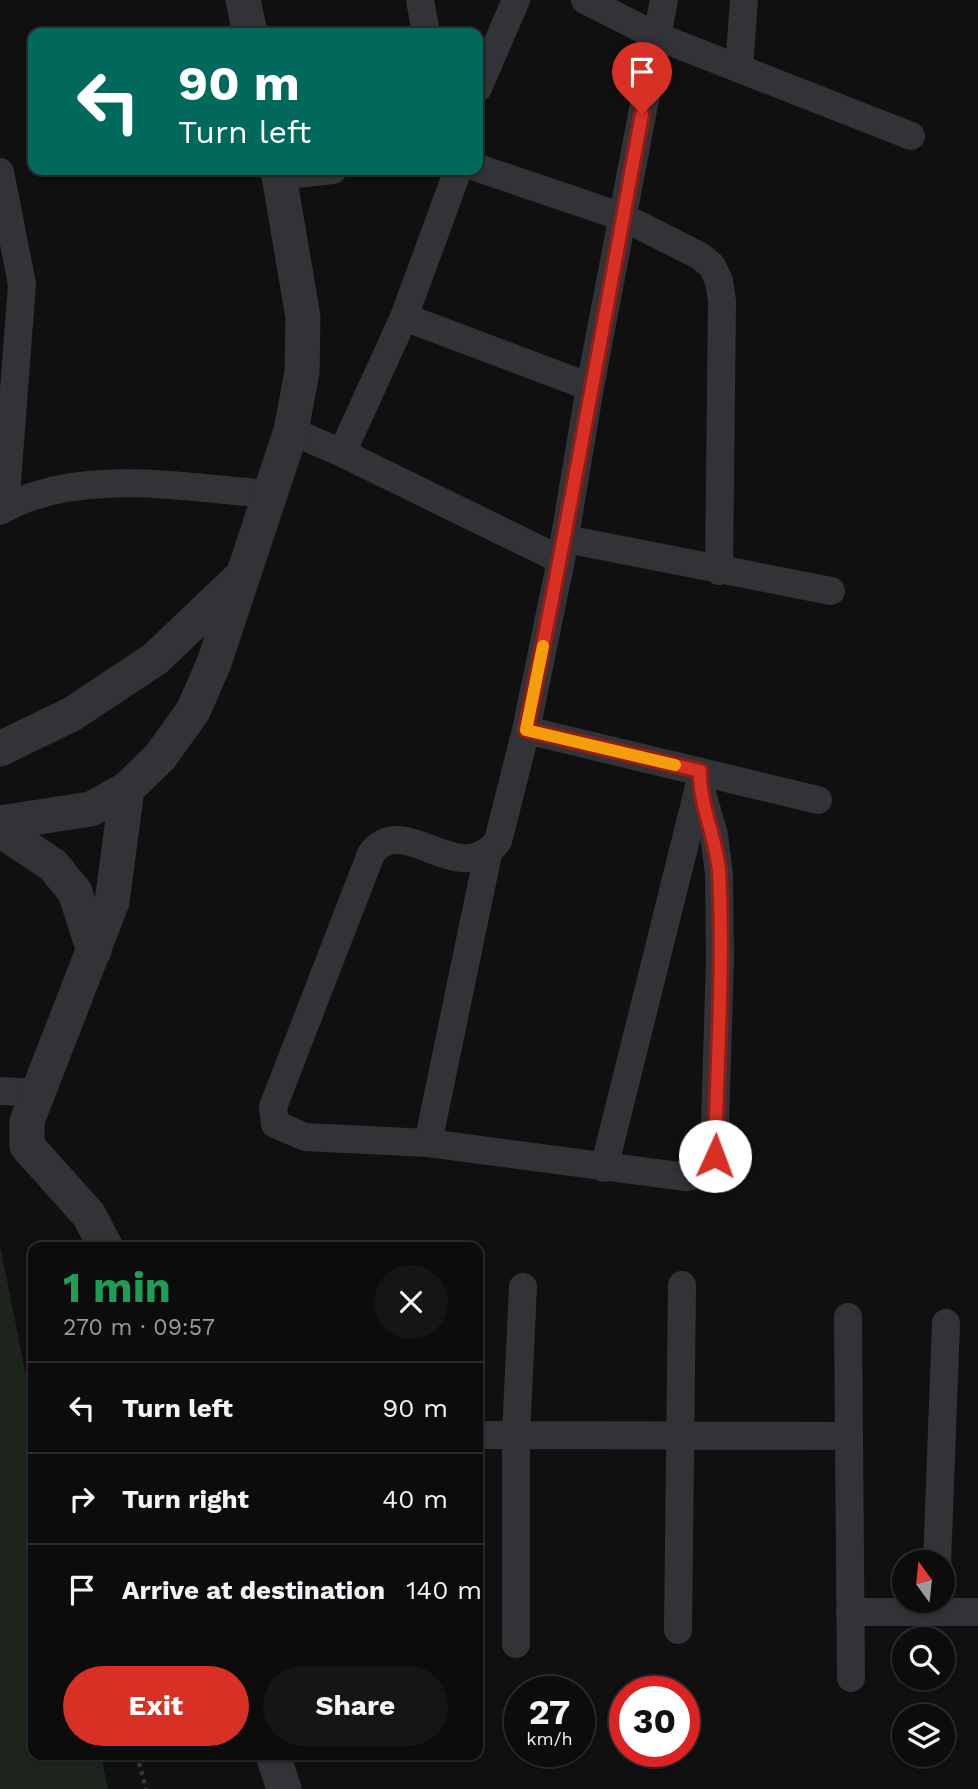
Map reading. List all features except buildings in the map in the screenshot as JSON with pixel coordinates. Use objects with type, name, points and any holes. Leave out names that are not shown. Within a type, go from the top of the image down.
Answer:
[{"type":"street","points":[[243,0],[249,28]]},
{"type":"street","points":[[420,0],[425,28]]},
{"type":"street","points":[[483,76],[516,0]]},
{"type":"street","points":[[584,0],[656,36],[911,136]]},
{"type":"street","points":[[428,1143],[488,854],[498,841],[526,730],[564,550],[590,387],[664,0]]},
{"type":"street","points":[[739,68],[744,0]]},
{"type":"street","points":[[483,170],[623,217],[700,256],[712,266],[719,281],[722,301],[719,571]]},
{"type":"street","points":[[0,172],[11,290],[3,509],[42,493],[76,485],[109,484],[271,494]]},
{"type":"street","points":[[0,823],[91,809],[127,789],[160,757],[193,710],[214,663],[291,431],[302,372],[303,317],[278,175]]},
{"type":"street","points":[[342,453],[404,317],[456,175]]},
{"type":"street","points":[[404,317],[590,387]]},
{"type":"street","points":[[291,431],[564,550],[719,571],[831,591]]},
{"type":"street","points":[[0,749],[72,714],[155,659],[241,578]]},
{"type":"street","points":[[526,730],[700,778],[818,800]]},
{"type":"street","points":[[604,1168],[700,778]]},
{"type":"street","points":[[488,854],[472,859],[403,841],[388,840],[378,845],[371,854],[273,1107],[275,1124],[305,1137],[428,1143],[604,1168],[686,1177],[699,1174],[715,1156],[720,959],[719,874],[715,835],[700,778]]},
{"type":"street","points":[[103,1242],[89,1215],[27,1146],[27,1121],[35,1093],[94,951],[116,881],[127,789]]},
{"type":"street","points":[[0,830],[53,865],[75,892],[94,951]]},
{"type":"street","points":[[0,1091],[35,1093]]},
{"type":"street","points":[[678,1630],[682,1286]]},
{"type":"street","points":[[516,1644],[516,1435],[523,1287]]},
{"type":"street","points":[[848,1317],[851,1678]]},
{"type":"street","points":[[937,1550],[946,1323]]},
{"type":"street","points":[[483,1435],[849,1436]]},
{"type":"street","points":[[956,1609],[978,1612]]},
{"type":"street","points":[[850,1612],[892,1610]]},
{"type":"street","points":[[275,1760],[284,1789]]},
{"type":"path","points":[[138,1760],[146,1789]]},
{"type":"shaded area","points":[[0,1245],[28,1387],[28,1760],[102,1760],[108,1789],[0,1789]]},
{"type":"slow traffic","points":[[543,646],[526,730],[675,765]]},
{"type":"route","points":[[642,114],[590,387],[566,539],[526,730],[700,771],[700,786],[715,835],[719,874],[720,959],[715,1156]]}]
